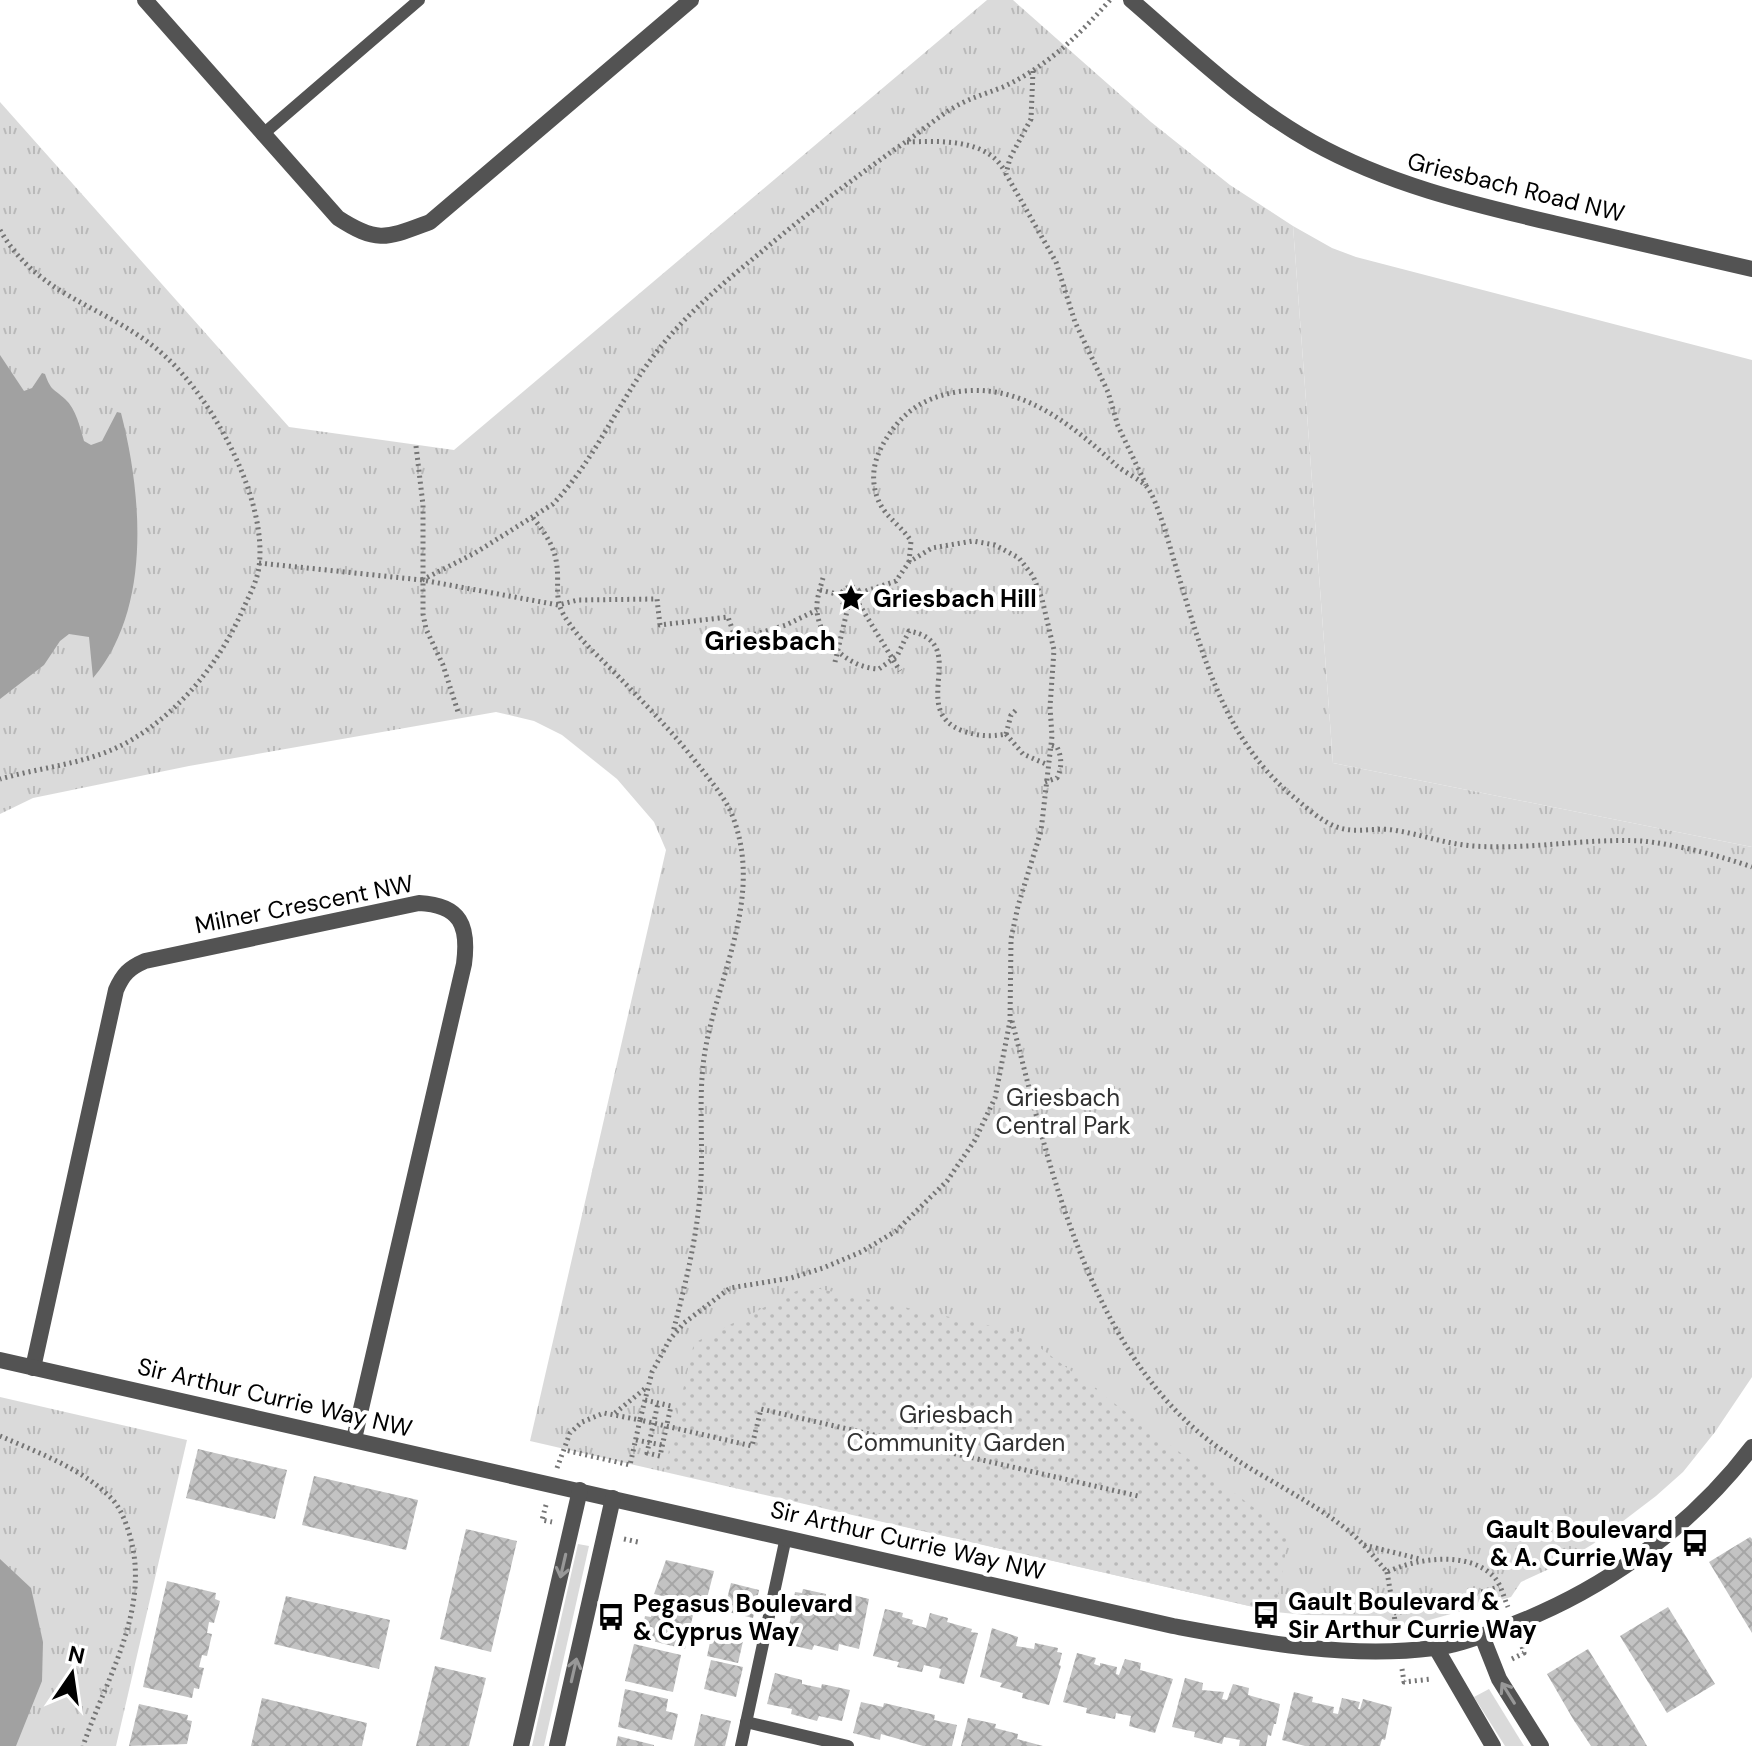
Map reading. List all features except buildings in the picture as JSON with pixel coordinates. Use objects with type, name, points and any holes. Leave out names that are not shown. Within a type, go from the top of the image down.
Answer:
[{"type":"street","points":[[145,0],[338,218],[358,231],[375,237],[393,235],[430,222],[691,0]]},
{"type":"street","name":"Griesbach Road NW","points":[[1131,0],[1247,101],[1310,141],[1361,168],[1462,202],[1752,269]]},
{"type":"street","name":"Milner Crescent NW","points":[[33,1368],[116,990],[123,974],[145,961],[419,903],[435,904],[447,908],[457,917],[464,930],[464,964],[354,1439]]},
{"type":"street","name":"Sir Arthur Currie Way NW","points":[[0,1360],[1173,1626],[1268,1644],[1368,1651],[1436,1648],[1482,1636],[1549,1610],[1615,1573],[1681,1523],[1712,1494],[1752,1447]]},
{"type":"street","points":[[521,1746],[580,1490]]},
{"type":"street","points":[[557,1746],[613,1498]]},
{"type":"street","points":[[1482,1636],[1499,1679],[1541,1746]]},
{"type":"street","points":[[1436,1648],[1493,1746]]},
{"type":"lane","points":[[262,135],[419,0]]},
{"type":"lane","points":[[741,1746],[786,1537]]},
{"type":"lane","points":[[746,1722],[848,1746]]},
{"type":"path","points":[[422,580],[475,553],[546,510],[564,493],[655,353],[725,282],[842,186],[950,109],[1033,71],[1068,46],[1110,0]]},
{"type":"path","points":[[1033,71],[1031,119],[1010,158],[1006,174],[1063,279],[1075,322],[1108,392],[1118,426],[1168,539],[1207,671],[1241,736],[1269,774],[1327,823],[1355,832],[1388,829],[1469,846],[1652,842],[1752,867]]},
{"type":"path","points":[[907,142],[946,141],[979,149],[1001,164],[1009,180]]},
{"type":"path","points":[[0,230],[22,262],[38,276],[130,329],[165,356],[202,397],[227,439],[251,496],[260,548],[254,584],[232,634],[184,699],[133,739],[107,752],[0,779]]},
{"type":"path","points":[[909,562],[911,541],[881,507],[874,481],[874,465],[879,449],[905,415],[924,402],[944,395],[968,390],[992,391],[1050,412],[1086,436],[1119,468],[1147,487]]},
{"type":"path","points":[[416,446],[423,505],[422,580],[426,629],[443,665],[459,715]]},
{"type":"path","points":[[533,517],[553,550],[556,599],[569,624],[681,743],[721,794],[741,848],[742,890],[737,935],[717,998],[705,1052],[700,1194],[687,1273],[671,1337]]},
{"type":"path","points":[[841,595],[850,587],[860,593],[896,581],[909,562],[940,545],[973,541],[1002,548],[1027,565],[1042,599],[1054,650],[1050,745],[1041,831],[1011,939],[1010,1013],[1002,1070],[995,1098],[975,1140],[935,1196],[896,1231],[846,1260],[791,1278],[730,1288],[693,1315],[671,1337],[655,1365],[640,1420],[752,1446],[761,1409],[1138,1496]]},
{"type":"path","points":[[259,563],[422,580],[558,605],[578,600],[657,599],[660,625],[728,617],[736,640],[786,625],[817,610]]},
{"type":"path","points":[[823,578],[817,610],[827,636],[852,663],[879,669],[893,661],[909,631],[928,638],[940,655],[937,699],[945,720],[978,735],[990,737],[1006,734]]},
{"type":"path","points":[[820,590],[841,595]]},
{"type":"path","points":[[860,593],[859,604],[900,671]]},
{"type":"path","points":[[841,595],[842,603],[848,607],[859,604]]},
{"type":"path","points":[[835,662],[848,607]]},
{"type":"path","points":[[1006,734],[1011,715],[1017,709]]},
{"type":"path","points":[[1006,734],[1023,754],[1048,765]]},
{"type":"path","points":[[1045,782],[1057,778],[1060,767],[1060,753],[1057,747],[1050,745]]},
{"type":"path","points":[[1010,1013],[1046,1154],[1070,1225],[1107,1312],[1128,1351],[1170,1406],[1204,1437],[1344,1526],[1364,1545],[1387,1572],[1394,1613]]},
{"type":"path","points":[[614,1414],[647,1387]]},
{"type":"path","points":[[645,1400],[658,1403],[671,1406],[660,1456],[647,1453],[658,1403]]},
{"type":"path","points":[[0,1436],[63,1465],[104,1491],[115,1501],[131,1540],[136,1568],[131,1618],[83,1746]]},
{"type":"path","points":[[636,1440],[662,1445]]},
{"type":"path","points":[[1364,1545],[1421,1559],[1445,1559],[1474,1566],[1498,1580],[1499,1587]]},
{"type":"path","points":[[1387,1572],[1421,1559]]},
{"type":"green space","name":"Griesbach Central Park","points":[[987,0],[1013,0],[1151,122],[1230,185],[1293,226],[1333,763],[1752,847],[1752,1377],[1683,1472],[1593,1544],[1521,1582],[1511,1597],[1401,1628],[1381,1616],[1275,1612],[530,1441],[666,850],[654,822],[617,779],[562,735],[534,721],[496,712],[189,766],[33,798],[0,814],[0,102],[289,427],[454,450]]},
{"type":"green space","points":[[1293,226],[1332,248],[1356,257],[1752,360],[1752,847],[1333,763]]},
{"type":"green space","name":"Griesbach Community Garden","points":[[806,1286],[1019,1332],[1289,1534],[1275,1612],[664,1471],[694,1343]]},
{"type":"green space","points":[[0,1397],[187,1440],[116,1746],[0,1746]]},
{"type":"green space","points":[[578,1544],[589,1546],[544,1746],[532,1746]]},
{"type":"green space","points":[[1489,1689],[1524,1746],[1505,1746],[1474,1697]]},
{"type":"shaded area","points":[[0,355],[24,391],[32,388],[42,373],[45,374],[51,386],[72,408],[84,441],[91,445],[102,441],[117,412],[121,413],[134,479],[137,550],[125,619],[112,650],[93,678],[89,637],[69,634],[60,641],[44,665],[0,699]]},
{"type":"shaded area","points":[[0,1559],[31,1588],[43,1642],[42,1681],[16,1746],[0,1746]]},
{"type":"place","name":"Griesbach Hill","points":[[851,598]]},
{"type":"place","name":"Gault Boulevard & A. Currie Way","points":[[1695,1543]]},
{"type":"place","name":"Gault Boulevard & Sir Arthur Currie Way","points":[[1266,1615]]},
{"type":"place","name":"Pegasus Boulevard & Cyprus Way","points":[[611,1617]]},
{"type":"district","name":"Griesbach","points":[[770,641]]}]
